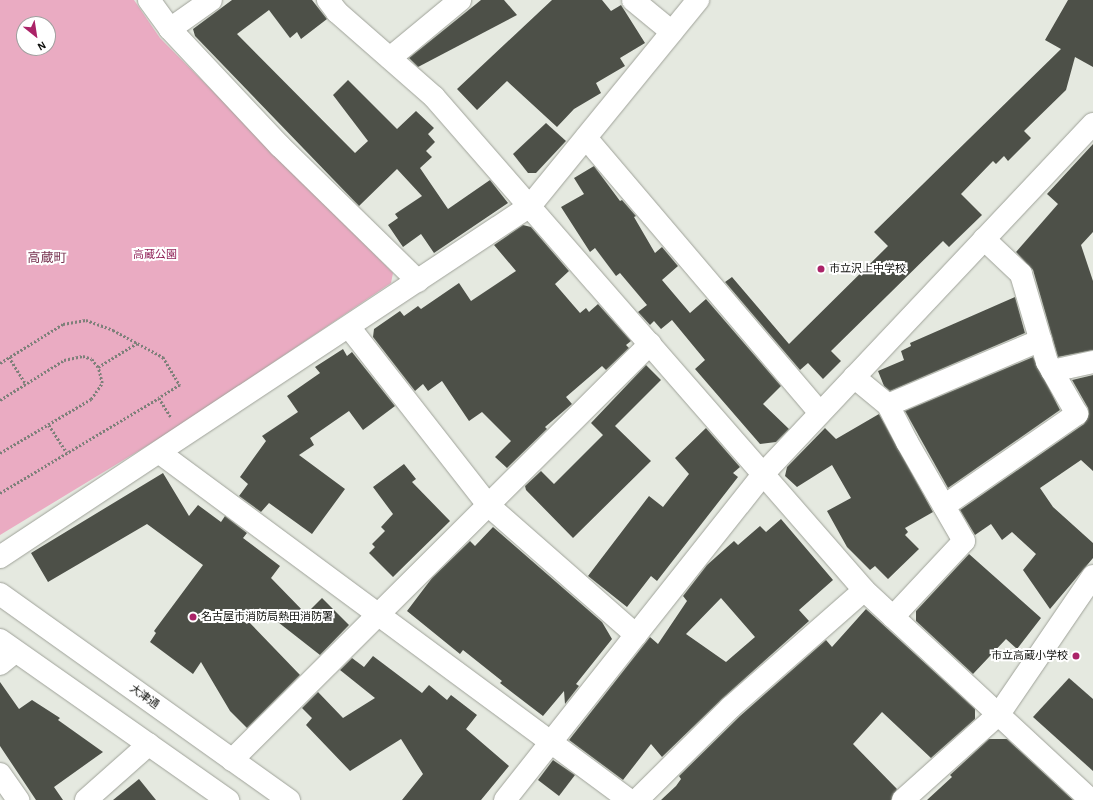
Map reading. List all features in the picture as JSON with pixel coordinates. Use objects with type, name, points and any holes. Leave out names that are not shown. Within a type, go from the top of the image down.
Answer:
[{"type":"street","points":[[149,0],[170,29],[280,146],[418,281]]},
{"type":"street","points":[[170,29],[211,0]]},
{"type":"street","points":[[328,0],[337,12],[434,97],[864,590],[1091,800]]},
{"type":"street","points":[[390,58],[460,0]]},
{"type":"street","points":[[633,0],[672,32]]},
{"type":"street","points":[[0,557],[160,453],[530,206],[698,0]]},
{"type":"street","points":[[505,800],[763,474],[1093,124]]},
{"type":"street","points":[[586,138],[820,413]]},
{"type":"street","points":[[944,506],[1077,414],[1052,372],[1021,274],[984,239]]},
{"type":"street","points":[[349,327],[488,505],[636,635]]},
{"type":"street","points":[[888,405],[1041,340]]},
{"type":"street","points":[[232,760],[650,344]]},
{"type":"street","points":[[1052,372],[1093,362]]},
{"type":"street","points":[[854,377],[888,405],[964,541],[893,617]]},
{"type":"street","points":[[160,453],[629,800]]},
{"type":"street","points":[[903,800],[999,714],[1093,576]]},
{"type":"street","points":[[637,800],[731,707],[864,590]]},
{"type":"street","name":"大津通","points":[[0,594],[289,800]]},
{"type":"street","points":[[5,652],[149,744],[228,800]]},
{"type":"street","points":[[86,800],[149,744]]},
{"type":"street","points":[[0,774],[18,800]]},
{"type":"path","points":[[0,363],[63,324],[86,320],[137,343],[163,357],[180,385],[0,493]]},
{"type":"path","points":[[98,367],[137,343]]},
{"type":"path","points":[[9,357],[26,384]]},
{"type":"path","points":[[0,400],[73,357],[92,359],[98,367],[102,379],[98,392],[49,425],[0,453]]},
{"type":"path","points":[[159,398],[174,421]]},
{"type":"path","points":[[49,425],[66,453]]},
{"type":"green space","name":"高蔵公園","points":[[0,0],[134,0],[160,38],[393,273],[391,283],[178,427],[0,535]]},
{"type":"building","points":[[232,0],[312,0],[327,19],[301,39],[297,32],[290,38],[269,10],[237,34],[355,153],[368,141],[333,95],[348,80],[397,129],[416,111],[434,128],[428,134],[435,142],[426,151],[432,157],[420,168],[448,209],[490,180],[508,203],[434,253],[421,234],[403,247],[388,225],[398,218],[395,214],[422,196],[397,169],[359,206],[195,36],[193,29]]},
{"type":"building","points":[[481,0],[504,0],[517,15],[418,67],[409,58]]},
{"type":"building","points":[[552,0],[602,0],[611,11],[621,5],[645,43],[620,58],[625,66],[596,83],[601,93],[574,109],[557,127],[507,81],[477,110],[457,89]]},
{"type":"building","points":[[1068,0],[1093,0],[1093,67],[1075,57],[1066,90],[1024,131],[1031,138],[1008,161],[1004,156],[996,164],[993,161],[961,194],[982,215],[949,247],[943,241],[831,351],[841,361],[823,379],[808,363],[800,370],[725,282],[732,277],[789,344],[888,246],[874,232],[1061,49],[1045,40]]},
{"type":"building","points":[[546,123],[566,141],[536,173],[528,173],[513,154]]},
{"type":"building","points":[[1093,144],[1093,232],[1081,245],[1093,281],[1093,350],[1058,357],[1033,270],[1016,252],[1058,204],[1047,194]]},
{"type":"building","points":[[594,166],[620,201],[622,200],[636,216],[634,217],[655,253],[662,247],[678,266],[662,280],[690,313],[706,299],[781,386],[763,404],[789,429],[776,442],[760,444],[695,369],[705,360],[672,320],[661,329],[654,321],[650,325],[638,312],[647,305],[620,273],[616,276],[595,248],[590,252],[561,207],[584,194],[574,178]]},
{"type":"building","points":[[523,225],[531,227],[569,271],[555,284],[580,313],[586,308],[589,312],[598,304],[631,341],[626,345],[629,348],[606,370],[602,366],[566,397],[572,404],[545,427],[547,429],[507,468],[495,457],[511,441],[482,412],[469,421],[442,381],[428,391],[423,384],[415,391],[373,337],[374,329],[400,311],[404,316],[418,306],[421,309],[459,283],[471,301],[516,271],[494,245]]},
{"type":"building","points":[[1015,297],[1025,333],[890,391],[884,386],[878,371],[904,360],[901,351],[911,346],[910,343]]},
{"type":"building","points":[[343,349],[347,356],[352,352],[395,406],[363,430],[349,411],[310,438],[314,445],[299,455],[345,489],[312,534],[269,503],[261,512],[239,496],[248,484],[240,477],[266,441],[262,436],[298,412],[287,396],[320,373],[315,367]]},
{"type":"building","points":[[1033,357],[1060,410],[948,488],[905,411]]},
{"type":"building","points":[[646,365],[661,380],[615,426],[651,461],[573,538],[526,490],[525,486],[541,471],[554,484],[603,435],[591,423]]},
{"type":"building","points":[[1093,375],[1093,471],[1081,460],[1040,488],[1053,507],[1093,543],[1093,558],[1050,609],[1023,570],[1036,554],[1012,532],[1002,540],[991,524],[975,535],[960,510],[1084,424],[1089,414],[1088,408],[1072,380]]},
{"type":"building","points":[[879,414],[933,512],[905,528],[908,532],[905,535],[919,549],[888,579],[875,566],[870,570],[847,547],[827,511],[851,498],[832,465],[797,487],[785,476],[787,467],[825,428],[836,439]]},
{"type":"building","points":[[706,428],[740,467],[733,473],[738,477],[657,581],[651,576],[627,607],[588,576],[649,496],[663,507],[689,474],[675,458]]},
{"type":"building","points":[[404,464],[416,479],[412,482],[450,521],[393,577],[369,553],[375,547],[372,544],[385,531],[381,527],[393,514],[373,487]]},
{"type":"building","points":[[163,473],[189,516],[198,505],[221,522],[225,516],[247,533],[243,538],[280,566],[271,578],[306,614],[322,598],[349,625],[320,655],[260,608],[248,621],[300,675],[247,728],[230,711],[201,662],[193,674],[150,642],[156,633],[154,631],[203,565],[147,524],[48,582],[31,553]]},
{"type":"building","points":[[781,519],[833,580],[799,610],[809,621],[723,698],[662,757],[651,744],[623,780],[569,740],[650,637],[658,644],[687,601],[683,596],[707,565],[734,541],[738,545],[760,526],[766,532]],"holes":[[[721,598],[755,637],[726,662],[686,634]]]},
{"type":"building","points":[[493,527],[602,622],[612,639],[576,684],[579,686],[565,704],[564,691],[543,716],[500,683],[502,681],[463,650],[460,654],[407,611],[432,578],[470,541],[475,546]]},
{"type":"building","points":[[969,554],[1041,618],[1017,649],[1006,639],[973,674],[916,621],[916,611]]},
{"type":"building","points":[[866,609],[975,709],[975,719],[931,758],[882,712],[853,744],[897,789],[891,800],[661,800],[676,786],[681,779],[679,776],[740,716],[826,640],[832,647]]},
{"type":"building","points":[[373,656],[422,693],[429,685],[447,700],[451,695],[477,715],[466,729],[509,766],[481,800],[402,800],[423,774],[401,739],[350,771],[306,725],[312,718],[302,708],[318,692],[343,718],[375,698],[340,670],[352,658],[364,667]]},
{"type":"building","points":[[1069,678],[1093,699],[1093,771],[1033,717]]},
{"type":"building","points":[[0,682],[19,709],[32,700],[60,718],[58,720],[103,752],[54,787],[63,800],[36,800],[0,746]]},
{"type":"building","points":[[989,739],[1007,739],[1073,800],[927,800],[952,777],[950,775]]},
{"type":"building","points":[[553,760],[575,775],[559,796],[538,780]]},
{"type":"building","points":[[139,779],[156,800],[113,800]]},
{"type":"place","name":"市立沢上中学校","points":[[821,269]]},
{"type":"place","name":"名古屋市消防局熱田消防署","points":[[193,617]]},
{"type":"place","name":"市立高蔵小学校","points":[[1076,656]]},
{"type":"district","name":"高蔵町","points":[[47,259]]}]
